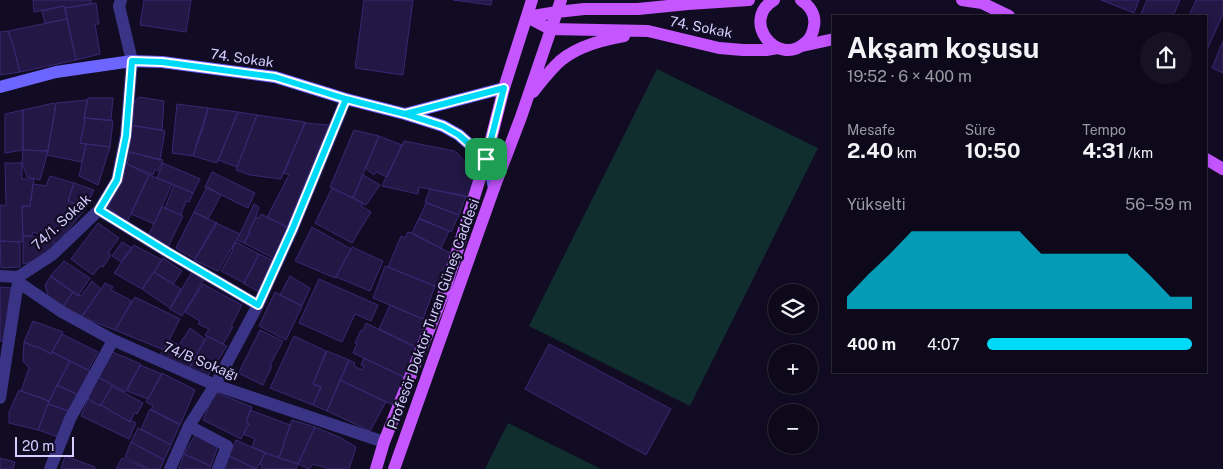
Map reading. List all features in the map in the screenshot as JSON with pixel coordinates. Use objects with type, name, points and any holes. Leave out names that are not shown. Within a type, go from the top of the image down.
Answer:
[{"type":"main road","name":"Profesör Doktor Turan Güneş Caddesi","points":[[376,469],[384,442],[445,290],[486,159],[504,88],[532,0]]},
{"type":"main road","points":[[610,0],[638,9]]},
{"type":"main road","name":"74. Sokak","points":[[527,18],[559,6],[584,9],[638,9],[749,0]]},
{"type":"main road","points":[[774,0],[764,10],[761,28],[764,37],[770,44],[778,48]]},
{"type":"main road","points":[[801,0],[810,7],[814,15],[815,24],[809,40],[802,46]]},
{"type":"main road","points":[[962,0],[982,3],[1007,15]]},
{"type":"main road","name":"Profesör Doktor Turan Güneş Caddesi","points":[[394,469],[528,98],[559,6]]},
{"type":"main road","points":[[527,18],[550,29],[648,31]]},
{"type":"main road","name":"74. Sokak","points":[[648,31],[719,48],[751,50],[778,48],[786,50],[802,46]]},
{"type":"main road","points":[[528,98],[557,63],[577,50],[605,39],[648,31]]},
{"type":"main road","points":[[802,46],[832,39]]},
{"type":"main road","name":"74. Sokak","points":[[0,87],[56,72],[132,61],[162,62],[275,77],[346,99],[405,114],[504,88]]},
{"type":"main road","points":[[405,114],[443,126],[459,135],[486,159],[494,188]]},
{"type":"main road","points":[[1207,160],[1223,169]]},
{"type":"street","name":"74/1. Sokak","points":[[18,280],[52,255],[99,210],[117,180],[126,136],[132,61],[119,2]]},
{"type":"street","points":[[170,469],[188,426],[215,385],[258,305],[292,230],[346,99]]},
{"type":"street","points":[[99,210],[258,305]]},
{"type":"street","points":[[0,276],[18,280],[0,398]]},
{"type":"street","name":"74/B Sokağı","points":[[18,280],[62,312],[113,340],[215,385],[384,442]]},
{"type":"street","points":[[50,469],[70,419],[113,340]]},
{"type":"street","points":[[188,426],[227,446],[218,469]]},
{"type":"green space","points":[[657,69],[818,148],[690,406],[529,326]]},
{"type":"green space","points":[[508,423],[601,469],[485,469]]},
{"type":"building","points":[[33,0],[91,0],[91,4],[65,8],[64,6],[34,12]]},
{"type":"building","points":[[144,0],[191,0],[186,32],[140,25]]},
{"type":"building","points":[[364,0],[413,0],[403,75],[355,68]]},
{"type":"building","points":[[453,0],[492,0],[491,5]]},
{"type":"building","points":[[1101,0],[1139,0],[1134,13]]},
{"type":"building","points":[[1147,0],[1180,0],[1173,15],[1140,15]]},
{"type":"building","points":[[1196,0],[1223,0],[1223,14],[1207,50],[1207,15],[1189,15]]},
{"type":"building","points":[[96,3],[99,24],[95,24],[100,54],[76,60],[65,8]]},
{"type":"building","points":[[64,6],[67,19],[45,23],[42,11]]},
{"type":"building","points":[[67,19],[76,60],[20,72],[8,31]]},
{"type":"building","points":[[8,31],[20,72],[0,75],[0,32]]},
{"type":"building","points":[[1223,41],[1223,73],[1212,68]]},
{"type":"building","points":[[139,97],[164,101],[162,130],[129,125],[132,103]]},
{"type":"building","points":[[88,98],[113,98],[111,120],[84,118]]},
{"type":"building","points":[[87,100],[80,143],[86,144],[82,162],[47,155],[56,103]]},
{"type":"building","points":[[54,103],[56,105],[48,151],[23,150],[23,110]]},
{"type":"building","points":[[177,104],[208,108],[193,156],[172,153]]},
{"type":"building","points":[[208,108],[238,112],[217,163],[193,156]]},
{"type":"building","points":[[23,110],[23,150],[5,153],[5,114]]},
{"type":"building","points":[[238,112],[257,115],[237,167],[218,160]]},
{"type":"building","points":[[257,115],[305,122],[281,179],[250,175],[236,170]]},
{"type":"building","points":[[84,118],[113,121],[110,147],[80,143]]},
{"type":"building","points":[[305,123],[329,125],[287,227],[267,217],[289,175],[284,173]]},
{"type":"building","points":[[130,125],[165,131],[160,160],[126,151]]},
{"type":"building","points":[[354,130],[379,136],[353,198],[330,187]]},
{"type":"building","points":[[379,136],[402,145],[387,177],[376,172],[374,175],[365,168]]},
{"type":"building","points":[[404,141],[457,153],[476,173],[468,197],[419,187],[418,194],[382,186]]},
{"type":"building","points":[[86,144],[110,147],[98,185],[79,176]]},
{"type":"building","points":[[23,150],[48,151],[40,180],[27,177],[22,163]]},
{"type":"building","points":[[130,152],[163,160],[158,171],[155,169],[153,175],[127,164]]},
{"type":"building","points":[[5,163],[22,163],[22,179],[34,179],[30,206],[22,206],[23,242],[0,241],[0,205],[6,206]]},
{"type":"building","points":[[125,163],[149,175],[127,222],[108,207]]},
{"type":"building","points":[[163,163],[200,179],[193,193],[157,178]]},
{"type":"building","points":[[212,172],[255,193],[248,208],[205,187]]},
{"type":"building","points":[[149,175],[172,184],[154,224],[131,214]]},
{"type":"building","points":[[363,175],[380,185],[366,205],[353,198]]},
{"type":"building","points":[[50,176],[74,183],[68,201],[85,209],[56,245],[49,237],[33,232],[32,236],[23,236],[22,206],[30,206],[33,184],[46,186]]},
{"type":"building","points":[[74,183],[94,190],[85,209],[68,201]]},
{"type":"building","points":[[174,185],[193,193],[189,202],[186,201],[181,215],[165,208]]},
{"type":"building","points":[[207,187],[221,195],[208,219],[194,212]]},
{"type":"building","points":[[332,188],[363,203],[361,206],[371,212],[352,243],[315,223]]},
{"type":"building","points":[[430,189],[466,196],[459,215],[425,202]]},
{"type":"building","points":[[426,203],[459,215],[451,232],[419,219]]},
{"type":"building","points":[[254,204],[259,207],[244,243],[237,240]]},
{"type":"building","points":[[162,207],[183,216],[168,247],[148,236]]},
{"type":"building","points":[[194,212],[217,223],[195,259],[176,248]]},
{"type":"building","points":[[261,214],[287,227],[275,259],[244,243],[256,217],[258,219]]},
{"type":"building","points":[[419,218],[449,231],[441,248],[412,233]]},
{"type":"building","points":[[98,223],[119,238],[108,253],[111,255],[103,267],[100,266],[93,275],[71,259]]},
{"type":"building","points":[[216,223],[240,234],[218,271],[194,260]]},
{"type":"building","points":[[312,227],[351,249],[335,278],[295,261]]},
{"type":"building","points":[[408,232],[453,254],[442,289],[388,267],[401,236],[405,238]]},
{"type":"building","points":[[23,236],[49,237],[55,244],[35,261],[23,264]]},
{"type":"building","points":[[0,241],[20,242],[20,267],[1,268]]},
{"type":"building","points":[[122,242],[132,248],[121,262],[112,256]]},
{"type":"building","points":[[236,242],[259,254],[244,283],[221,271]]},
{"type":"building","points":[[134,245],[162,260],[142,289],[114,273]]},
{"type":"building","points":[[352,247],[383,261],[370,291],[336,277]]},
{"type":"building","points":[[259,254],[274,261],[259,292],[243,283]]},
{"type":"building","points":[[163,258],[182,271],[173,284],[154,272]]},
{"type":"building","points":[[64,261],[90,278],[78,296],[50,276]]},
{"type":"building","points":[[385,266],[435,286],[423,319],[373,298]]},
{"type":"building","points":[[193,270],[205,278],[182,316],[170,309]]},
{"type":"building","points":[[154,272],[181,289],[170,308],[142,289]]},
{"type":"building","points":[[51,276],[73,292],[63,306],[49,299],[45,285]]},
{"type":"building","points":[[290,276],[310,288],[302,306],[280,295]]},
{"type":"building","points":[[319,279],[378,305],[371,321],[355,314],[342,342],[299,323]]},
{"type":"building","points":[[92,281],[101,289],[82,316],[63,307],[73,292],[81,296]]},
{"type":"building","points":[[105,283],[113,287],[111,290],[132,301],[115,330],[82,317]]},
{"type":"building","points":[[203,284],[242,305],[231,326],[233,327],[223,344],[205,335],[209,329],[198,324],[200,321],[185,312]]},
{"type":"building","points":[[0,287],[11,288],[3,341],[0,341]]},
{"type":"building","points":[[275,292],[302,306],[286,340],[259,326]]},
{"type":"building","points":[[135,297],[180,319],[164,350],[115,330]]},
{"type":"building","points":[[390,305],[428,321],[417,347],[379,329]]},
{"type":"building","points":[[33,321],[63,332],[51,354],[24,342]]},
{"type":"building","points":[[366,323],[418,349],[406,378],[353,353],[357,344],[355,343]]},
{"type":"building","points":[[190,328],[205,339],[188,370],[159,357],[169,340],[179,345]]},
{"type":"building","points":[[260,330],[283,341],[270,365],[272,366],[263,385],[239,372]]},
{"type":"building","points":[[62,334],[98,352],[88,370],[52,352]]},
{"type":"building","points":[[207,336],[227,346],[208,376],[189,369]]},
{"type":"building","points":[[294,336],[326,351],[313,384],[321,387],[313,405],[270,388]]},
{"type":"building","points":[[24,342],[70,361],[49,401],[21,391],[29,368],[23,361]]},
{"type":"building","points":[[549,344],[671,409],[646,455],[525,389]]},
{"type":"building","points":[[110,351],[141,364],[125,392],[98,377]]},
{"type":"building","points":[[327,351],[349,360],[327,411],[313,405],[321,387],[313,384]]},
{"type":"building","points":[[364,358],[406,378],[395,406],[340,380],[349,360],[355,363],[354,366],[362,370],[364,366],[361,365]]},
{"type":"building","points":[[70,361],[90,371],[78,395],[57,385]]},
{"type":"building","points":[[140,365],[162,374],[148,399],[127,391]]},
{"type":"building","points":[[162,373],[195,390],[180,425],[151,410],[153,406],[146,402]]},
{"type":"building","points":[[98,377],[113,385],[100,406],[88,399]]},
{"type":"building","points":[[340,380],[386,402],[370,431],[327,411]]},
{"type":"building","points":[[57,385],[78,395],[69,411],[48,404]]},
{"type":"building","points":[[112,386],[143,403],[137,414],[135,412],[130,422],[101,405]]},
{"type":"building","points":[[19,390],[49,401],[38,430],[9,423],[9,412]]},
{"type":"building","points":[[215,392],[252,407],[246,422],[249,424],[241,439],[203,420]]},
{"type":"building","points":[[88,399],[130,422],[130,420],[136,423],[129,439],[81,416]]},
{"type":"building","points":[[48,404],[69,411],[58,437],[38,430]]},
{"type":"building","points":[[150,409],[180,424],[171,445],[141,429]]},
{"type":"building","points":[[250,410],[290,425],[279,458],[252,447],[255,439],[243,434],[249,424],[246,422]]},
{"type":"building","points":[[292,420],[315,427],[298,464],[279,458]]},
{"type":"building","points":[[315,427],[339,437],[356,447],[349,469],[329,469],[313,464],[309,469],[298,464]]},
{"type":"building","points":[[138,428],[171,445],[164,460],[131,442]]},
{"type":"building","points":[[195,435],[218,446],[211,466],[184,454]]},
{"type":"building","points":[[236,440],[265,453],[257,469],[229,456]]},
{"type":"building","points":[[131,442],[164,460],[160,469],[149,469],[125,457]]},
{"type":"building","points":[[265,453],[298,464],[296,469],[261,469],[262,465],[260,464]]},
{"type":"building","points":[[184,454],[211,466],[210,469],[179,469]]},
{"type":"building","points":[[65,456],[95,467],[95,469],[61,469]]},
{"type":"building","points":[[229,456],[256,469],[225,469]]},
{"type":"building","points":[[0,458],[15,462],[13,469],[0,469]]},
{"type":"building","points":[[122,458],[147,469],[116,469]]},
{"type":"route","points":[[486,159],[459,135],[443,126],[346,99],[275,77],[162,62],[132,61],[126,136],[117,180],[99,210],[258,305],[292,230],[346,99],[405,114],[504,88],[486,159]]}]
